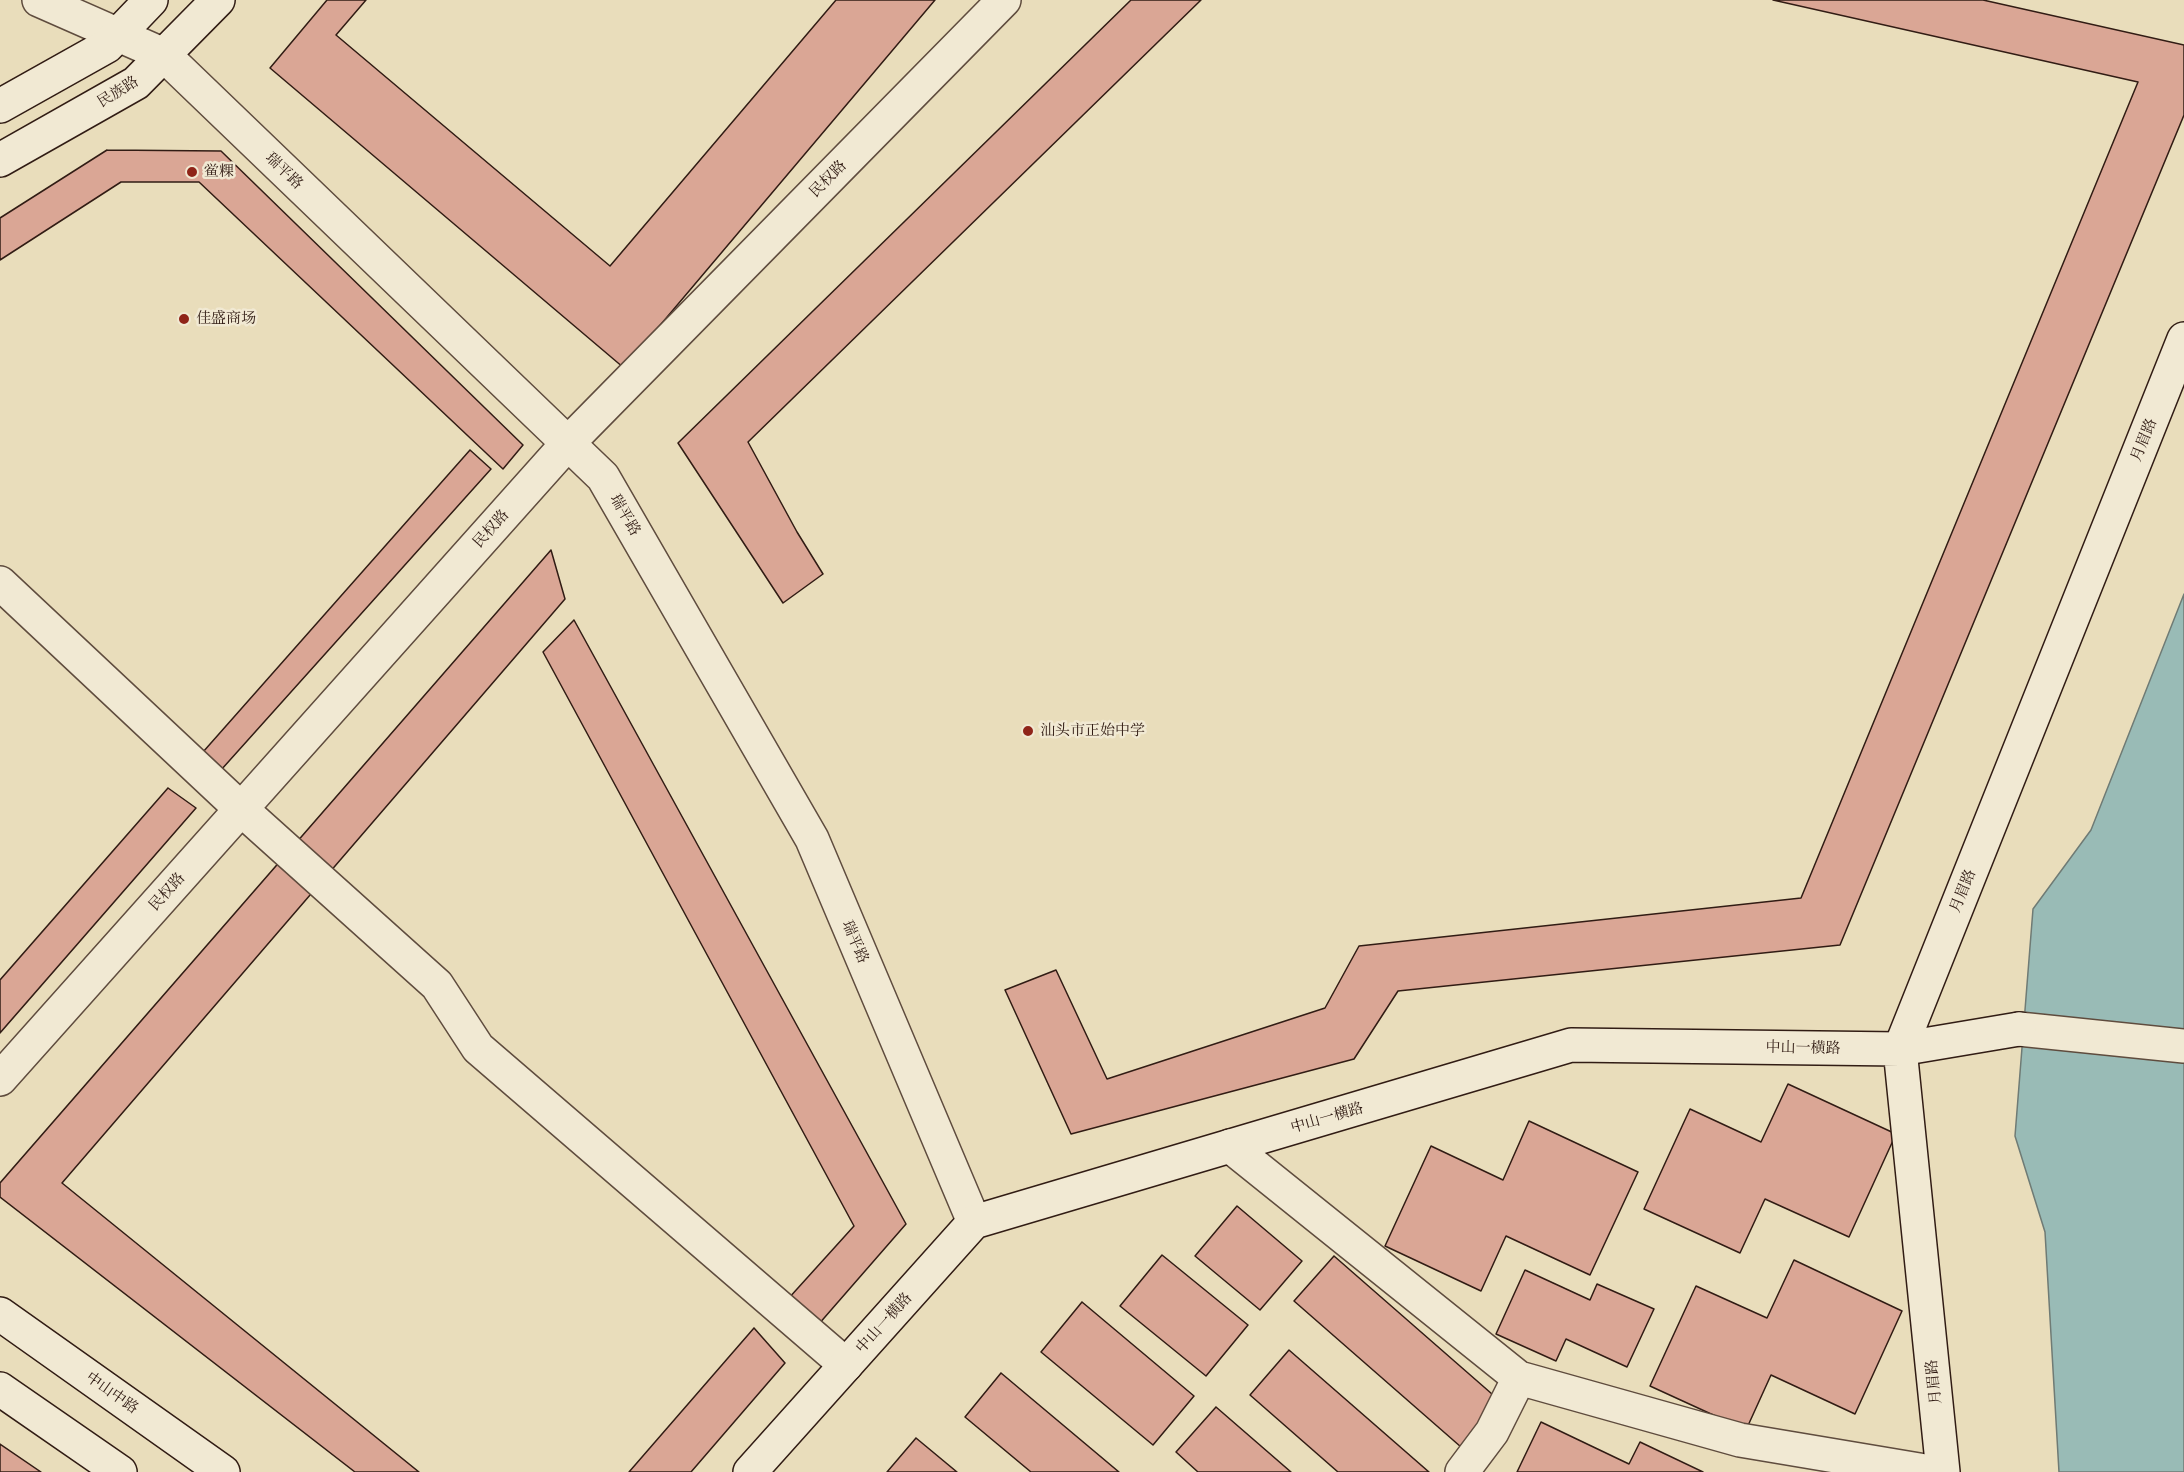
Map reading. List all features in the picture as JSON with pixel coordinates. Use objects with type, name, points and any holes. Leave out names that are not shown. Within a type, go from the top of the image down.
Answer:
[{"type":"street","name":"瑞平路","points":[[39,0],[116,36],[164,55],[603,477],[812,839],[974,1222]]},
{"type":"street","points":[[0,106],[106,46],[151,0]]},
{"type":"street","name":"民族路","points":[[0,160],[136,83],[218,0]]},
{"type":"street","name":"民权路","points":[[0,1079],[568,443],[1004,0]]},
{"type":"street","name":"月眉路","points":[[1943,1472],[1900,1049],[2184,339]]},
{"type":"street","points":[[0,583],[241,809],[437,985],[478,1048],[846,1365]]},
{"type":"street","name":"中山一横路","points":[[750,1472],[974,1222],[1571,1045],[1900,1049],[2019,1029],[2184,1046]]},
{"type":"street","points":[[1230,1146],[1519,1378],[1740,1440],[1931,1472]]},
{"type":"street","name":"中山中路","points":[[0,1314],[223,1472]]},
{"type":"street","points":[[1462,1472],[1492,1432],[1519,1378]]},
{"type":"street","points":[[0,1389],[120,1472]]},
{"type":"water","points":[[2184,594],[2184,1472],[2059,1472],[2045,1232],[2015,1136],[2033,909],[2091,830]]},
{"type":"building","points":[[327,0],[366,0],[336,35],[610,266],[836,0],[935,0],[624,368],[270,68]]},
{"type":"building","points":[[1131,0],[1201,0],[748,442],[797,532],[823,574],[783,603],[678,443]]},
{"type":"building","points":[[1773,0],[1983,0],[2184,45],[2184,115],[1840,945],[1398,991],[1354,1059],[1071,1134],[1005,990],[1056,970],[1107,1079],[1325,1008],[1359,946],[1801,898],[2138,82]]},
{"type":"building","points":[[107,150],[221,151],[523,445],[503,469],[199,182],[121,182],[0,260],[0,218]]},
{"type":"building","points":[[470,450],[491,469],[221,770],[203,752]]},
{"type":"building","points":[[551,550],[565,599],[62,1183],[419,1472],[355,1472],[0,1197],[0,1183]]},
{"type":"building","points":[[574,620],[906,1224],[818,1325],[788,1299],[854,1226],[543,652]]},
{"type":"building","points":[[168,788],[196,808],[0,1033],[0,980]]},
{"type":"building","points":[[1788,1084],[1896,1134],[1849,1237],[1765,1199],[1740,1253],[1644,1209],[1690,1109],[1761,1142]]},
{"type":"building","points":[[1529,1121],[1638,1172],[1590,1275],[1506,1236],[1481,1291],[1385,1246],[1431,1146],[1503,1180]]},
{"type":"building","points":[[1237,1206],[1302,1261],[1260,1310],[1195,1256]]},
{"type":"building","points":[[1162,1255],[1248,1325],[1206,1376],[1120,1306]]},
{"type":"building","points":[[1334,1256],[1500,1401],[1461,1447],[1294,1301]]},
{"type":"building","points":[[1794,1260],[1902,1311],[1855,1414],[1771,1375],[1746,1430],[1650,1386],[1696,1286],[1767,1318]]},
{"type":"building","points":[[1525,1270],[1590,1300],[1597,1284],[1654,1309],[1627,1367],[1566,1339],[1556,1361],[1496,1334]]},
{"type":"building","points":[[1082,1302],[1194,1396],[1153,1445],[1041,1352]]},
{"type":"building","points":[[754,1328],[785,1363],[691,1472],[629,1472]]},
{"type":"building","points":[[1289,1350],[1429,1472],[1338,1472],[1250,1395]]},
{"type":"building","points":[[1001,1373],[1119,1472],[1031,1472],[965,1417]]},
{"type":"building","points":[[1216,1407],[1291,1472],[1198,1472],[1176,1452]]},
{"type":"building","points":[[1541,1422],[1629,1464],[1640,1442],[1703,1472],[1517,1472]]},
{"type":"building","points":[[916,1438],[957,1472],[887,1472]]},
{"type":"building","points":[[0,1444],[41,1472],[0,1472]]},
{"type":"place","name":"鲎粿","points":[[192,172]]},
{"type":"place","name":"佳盛商场","points":[[184,319]]},
{"type":"place","name":"汕头市正始中学","points":[[1028,731]]}]
